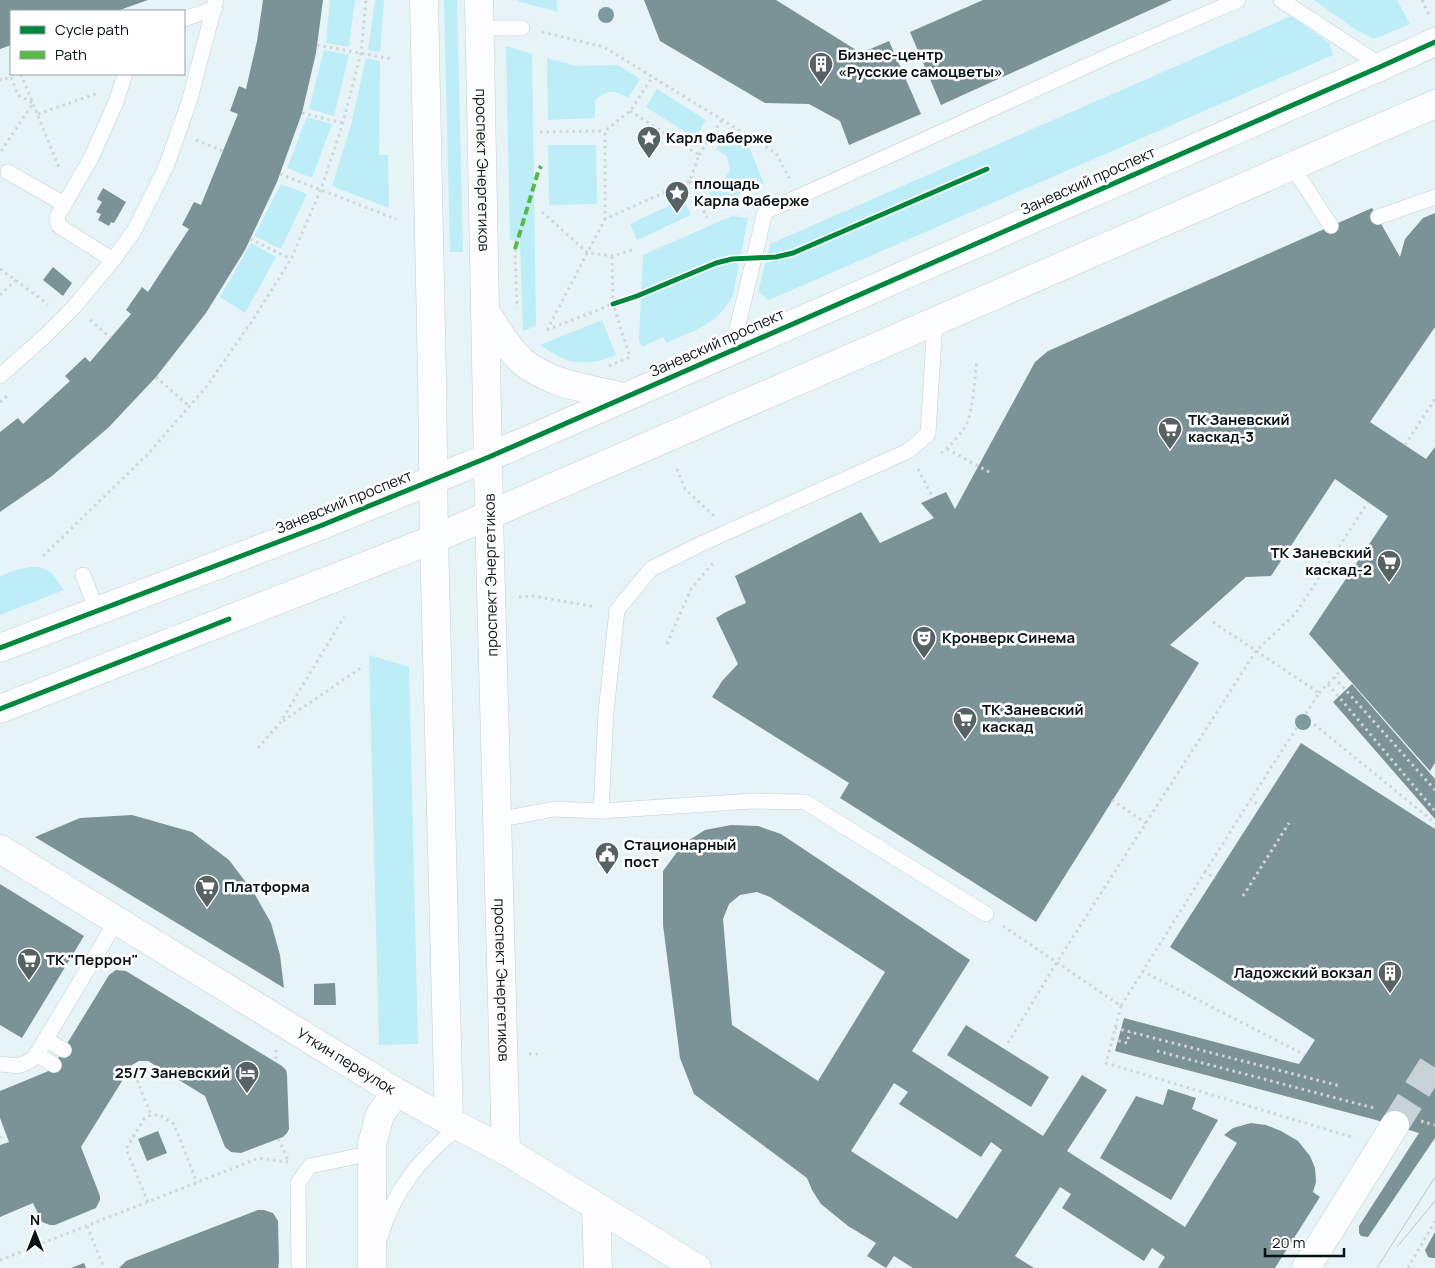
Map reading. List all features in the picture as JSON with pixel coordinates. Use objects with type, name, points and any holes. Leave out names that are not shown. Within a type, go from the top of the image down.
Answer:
[{"type":"main road","points":[[424,0],[434,539],[455,1124]]},
{"type":"main road","name":"проспект Энергетиков","points":[[479,0],[489,515],[506,1151]]},
{"type":"main road","name":"Заневский проспект","points":[[0,648],[320,526],[489,457],[1382,66],[1433,30]]},
{"type":"main road","points":[[0,709],[434,539],[1435,104]]},
{"type":"main road","points":[[486,313],[522,362],[539,373],[559,382],[624,398]]},
{"type":"main road","name":"Уткин переулок","points":[[0,848],[396,1092],[506,1151],[697,1268]]},
{"type":"main road","points":[[372,1268],[372,1144],[380,1115],[396,1092]]},
{"type":"main road","points":[[1306,1268],[1397,1118]]},
{"type":"main road","points":[[596,1206],[598,1268]]},
{"type":"lane","points":[[732,350],[765,212],[1113,54],[1238,0]]},
{"type":"lane","points":[[1281,0],[1382,66]]},
{"type":"lane","points":[[185,19],[216,4]]},
{"type":"lane","points":[[0,376],[46,336],[69,312],[113,260],[134,231],[166,167],[189,102],[216,4]]},
{"type":"lane","points":[[480,28],[522,28]]},
{"type":"lane","points":[[113,260],[59,226],[57,217],[91,158],[116,102],[123,79]]},
{"type":"lane","points":[[1292,166],[1330,226]]},
{"type":"lane","points":[[8,172],[64,204]]},
{"type":"lane","points":[[1378,217],[1435,197]]},
{"type":"lane","points":[[601,811],[606,712],[617,610],[651,569],[908,451],[928,434],[935,321]]},
{"type":"lane","points":[[83,575],[98,611]]},
{"type":"lane","points":[[497,820],[554,809],[601,811],[752,801],[805,802],[986,914]]},
{"type":"lane","points":[[0,1064],[13,1067],[27,1063],[36,1054],[117,920]]},
{"type":"lane","points":[[46,1039],[64,1050]]},
{"type":"lane","points":[[36,1054],[54,1065]]},
{"type":"lane","points":[[372,1268],[386,1220],[401,1187],[455,1124]]},
{"type":"lane","points":[[300,1268],[298,1183],[310,1166],[372,1153]]},
{"type":"path","points":[[43,556],[148,454],[207,386],[252,321],[291,259],[321,189],[343,123],[361,53],[366,0]]},
{"type":"path","points":[[1422,0],[1433,30]]},
{"type":"path","points":[[522,28],[604,47],[652,76],[721,121],[776,153],[798,198]]},
{"type":"path","points":[[317,45],[392,59]]},
{"type":"path","points":[[21,75],[62,174],[75,186]]},
{"type":"path","points":[[540,132],[605,132],[630,112],[652,76]]},
{"type":"path","points":[[0,78],[1,80],[11,77],[18,95],[33,103]]},
{"type":"path","points":[[38,114],[123,79]]},
{"type":"path","points":[[0,153],[33,103]]},
{"type":"path","points":[[630,112],[700,154]]},
{"type":"path","points":[[302,113],[343,123]]},
{"type":"path","points":[[707,218],[690,181],[700,154],[721,121]]},
{"type":"path","points":[[178,132],[223,151]]},
{"type":"path","points":[[605,132],[605,219],[547,330],[621,301]]},
{"type":"path","points":[[280,174],[396,218]]},
{"type":"path","points":[[605,219],[690,181]]},
{"type":"path","points":[[542,212],[588,252],[612,256],[633,250]]},
{"type":"path","points":[[250,239],[291,259]]},
{"type":"path","points":[[515,249],[517,313]]},
{"type":"path","points":[[603,368],[630,357],[613,304],[612,256]]},
{"type":"path","points":[[0,269],[111,338]]},
{"type":"path","points":[[0,295],[16,280]]},
{"type":"path","points":[[156,377],[190,406]]},
{"type":"path","points":[[1405,445],[1435,399]]},
{"type":"path","points":[[947,449],[990,473]]},
{"type":"path","points":[[917,468],[933,498]]},
{"type":"path","points":[[677,469],[685,489],[731,531]]},
{"type":"path","points":[[1008,1043],[1057,962],[1256,651],[1296,613],[1368,502]]},
{"type":"path","points":[[667,644],[691,589],[711,564],[719,560]]},
{"type":"path","points":[[519,597],[533,596],[617,610]]},
{"type":"path","points":[[258,748],[280,723],[344,616]]},
{"type":"path","points":[[1213,622],[1318,693]]},
{"type":"path","points":[[280,723],[362,667]]},
{"type":"path","points":[[1341,670],[1318,693],[1121,1006],[1106,1063],[1364,1140]]},
{"type":"path","points":[[1334,678],[1435,790]]},
{"type":"path","points":[[1328,684],[1435,811]]},
{"type":"path","points":[[1346,704],[1353,698]]},
{"type":"path","points":[[1304,716],[1435,823]]},
{"type":"path","points":[[1251,799],[1260,806]]},
{"type":"path","points":[[1112,800],[1146,823]]},
{"type":"path","points":[[1243,896],[1289,823]]},
{"type":"path","points":[[1205,872],[1214,878]]},
{"type":"path","points":[[986,914],[1121,1006]]},
{"type":"path","points":[[1142,971],[1305,1055]]},
{"type":"path","points":[[1115,1028],[1340,1086]]},
{"type":"path","points":[[1112,1039],[1127,1043],[1130,1032]]},
{"type":"path","points":[[276,1044],[276,1062]]},
{"type":"path","points":[[1158,1051],[1397,1118],[1435,1125]]},
{"type":"path","points":[[528,1054],[541,1054]]},
{"type":"path","points":[[127,1072],[137,1080],[151,1115]]},
{"type":"path","points":[[148,1202],[126,1149],[144,1119],[151,1115],[159,1115],[174,1124],[197,1182]]},
{"type":"path","points":[[0,1260],[258,1158],[289,1162]]},
{"type":"path","points":[[1408,1268],[1435,1221]]},
{"type":"path","points":[[87,1226],[104,1268]]},
{"type":"shaded area","points":[[330,0],[355,0],[349,47],[326,43]]},
{"type":"shaded area","points":[[375,0],[384,0],[380,52],[368,50]]},
{"type":"shaded area","points":[[444,0],[457,0],[463,252],[450,252]]},
{"type":"shaded area","points":[[557,0],[557,12],[517,1]]},
{"type":"shaded area","points":[[1314,0],[1397,0],[1410,24],[1374,39],[1356,30]]},
{"type":"shaded area","points":[[1291,16],[1329,43],[1333,55],[769,300],[758,292],[770,244]]},
{"type":"shaded area","points":[[506,46],[532,54],[536,326],[523,331],[520,241],[510,240]]},
{"type":"shaded area","points":[[324,50],[349,55],[334,116],[309,109]]},
{"type":"shaded area","points":[[366,58],[380,61],[379,155],[388,155],[389,208],[332,186],[351,125]]},
{"type":"shaded area","points":[[547,58],[576,66],[618,65],[640,79],[628,98],[619,93],[608,92],[595,100],[595,118],[548,120]]},
{"type":"shaded area","points":[[657,89],[706,120],[695,138],[646,107]]},
{"type":"shaded area","points":[[307,117],[332,124],[312,178],[287,168]]},
{"type":"shaded area","points":[[727,132],[748,145],[764,183],[715,205],[707,188],[724,180],[730,169],[727,157],[716,149]]},
{"type":"shaded area","points":[[548,145],[596,145],[597,204],[549,205]]},
{"type":"shaded area","points":[[281,184],[307,194],[281,249],[254,236]]},
{"type":"shaded area","points":[[683,199],[691,215],[637,240],[630,224]]},
{"type":"shaded area","points":[[732,216],[748,218],[733,295],[727,305],[712,320],[696,330],[666,343],[663,337],[642,347],[639,340],[643,255]]},
{"type":"shaded area","points":[[251,243],[276,257],[245,313],[220,297]]},
{"type":"shaded area","points":[[602,320],[616,355],[595,362],[576,362],[559,356],[540,345]]},
{"type":"shaded area","points":[[30,567],[43,568],[51,572],[64,590],[0,615],[0,576]]},
{"type":"shaded area","points":[[369,655],[409,667],[418,1044],[379,1045]]},
{"type":"building","points":[[0,0],[148,0],[120,10],[10,10],[10,45],[0,49]]},
{"type":"building","points":[[263,0],[323,0],[316,53],[302,113],[277,182],[245,250],[206,313],[156,377],[109,427],[52,476],[0,512],[0,432],[18,418],[23,424],[70,381],[65,376],[85,357],[90,362],[131,314],[126,310],[142,287],[148,292],[189,229],[182,225],[194,202],[201,205],[238,114],[230,111],[239,86],[246,89],[257,41]]},
{"type":"building","name":"Бизнес-центр «Русские самоцветы»","points":[[644,0],[776,0],[861,53],[889,41],[921,114],[849,145],[840,121],[809,104],[765,103],[660,41]]},
{"type":"building","name":"Бизнес-центр «Русские самоцветы»","points":[[983,0],[1172,0],[941,105],[910,32]]},
{"type":"building","points":[[103,188],[126,202],[114,223],[111,222],[109,226],[98,220],[101,214],[96,212],[102,202],[97,199]]},
{"type":"building","points":[[1372,208],[1400,257],[1405,239],[1423,218],[1435,213],[1435,327],[1370,422],[1426,459],[1435,447],[1435,763],[1430,771],[1309,634],[1388,516],[1335,479],[1271,576],[1246,577],[1170,645],[1199,663],[1036,922],[840,798],[849,783],[712,697],[722,681],[738,664],[716,618],[746,603],[735,576],[861,512],[880,543],[934,518],[921,503],[946,492],[955,509],[1035,362],[1048,351]]},
{"type":"building","points":[[53,267],[72,283],[63,296],[43,280]]},
{"type":"building","points":[[1352,684],[1435,779],[1435,819],[1333,702]]},
{"type":"building","points":[[1301,743],[1435,829],[1435,1138],[1368,1237],[1361,1236],[1359,1226],[1419,1133],[1115,1051],[1124,1018],[1299,1064],[1315,1040],[1170,947]]},
{"type":"building","name":"Платформа","points":[[132,815],[192,832],[229,860],[254,893],[271,923],[280,955],[284,988],[35,837],[80,818]]},
{"type":"building","points":[[731,825],[758,826],[781,834],[970,960],[912,1051],[1043,1136],[1082,1075],[1107,1090],[1067,1151],[1185,1227],[1237,1143],[1224,1135],[1233,1128],[1251,1123],[1266,1125],[1298,1141],[1310,1156],[1315,1168],[1316,1182],[1313,1192],[1320,1197],[1275,1268],[1158,1268],[1165,1257],[1152,1248],[1144,1261],[1062,1208],[1071,1194],[1060,1187],[1015,1256],[1034,1268],[913,1268],[894,1256],[886,1268],[867,1256],[876,1243],[848,1226],[821,1204],[807,1178],[694,1094],[680,1058],[663,925],[663,871],[683,844],[705,830]],"holes":[[[757,892],[770,897],[885,972],[818,1081],[732,1025],[723,919],[729,904],[740,895]],[[894,1083],[908,1092],[899,1104],[981,1157],[991,1142],[1002,1150],[957,1219],[851,1151]]]},
{"type":"building","name":"ТК \"Перрон\"","points":[[0,884],[84,936],[22,1038],[0,1025]]},
{"type":"building","points":[[116,970],[126,971],[282,1066],[286,1070],[287,1075],[289,1129],[283,1137],[241,1153],[231,1152],[225,1147],[205,1096],[148,1061],[139,1061],[132,1065],[81,1147],[100,1196],[96,1208],[55,1225],[42,1222],[33,1203],[0,1217],[0,1145],[9,1142],[0,1118],[0,1091],[51,1070],[109,975]]},
{"type":"building","points":[[335,983],[336,1005],[314,1005],[314,984]]},
{"type":"building","points":[[966,1025],[1049,1077],[1031,1107],[947,1055]]},
{"type":"building","points":[[1168,1089],[1196,1098],[1192,1109],[1218,1120],[1171,1200],[1100,1158],[1136,1096],[1163,1105]]},
{"type":"building","points":[[158,1131],[167,1153],[147,1161],[138,1139]]},
{"type":"building","points":[[258,1210],[273,1213],[278,1221],[278,1268],[119,1268],[126,1261]]},
{"type":"building","points":[[1435,1232],[1435,1258],[1432,1258],[1428,1257],[1425,1250]]},
{"type":"building","points":[[84,1263],[86,1268],[71,1268]]},
{"type":"tunnel","points":[[1395,1125],[1435,1061]]},
{"type":"tram line","points":[[1377,1268],[1435,1177]]},
{"type":"tram line","points":[[1397,1247],[1435,1201]]},
{"type":"marked path","points":[[515,249],[541,166]]},
{"type":"cycle path","points":[[0,648],[320,526],[489,457],[1435,42]]},
{"type":"cycle path","points":[[613,304],[716,263],[732,259],[776,257],[793,253],[987,169]]},
{"type":"cycle path","points":[[0,709],[229,619]]},
{"type":"place","name":"Бизнес-центр «Русские самоцветы»","points":[[821,85]]},
{"type":"place","name":"Карл Фаберже","points":[[649,159]]},
{"type":"place","name":"площадь Карла Фаберже","points":[[677,214]]},
{"type":"place","name":"ТК Заневский каскад-3","points":[[1170,450]]},
{"type":"place","name":"ТК Заневский каскад-2","points":[[1389,583]]},
{"type":"place","name":"Кронверк Синема","points":[[924,659]]},
{"type":"place","name":"ТК Заневский каскад","points":[[965,740]]},
{"type":"place","name":"Стационарный пост","points":[[607,875]]},
{"type":"place","name":"Платформа","points":[[207,908]]},
{"type":"place","name":"ТК \"Перрон\"","points":[[29,981]]},
{"type":"place","name":"Ладожский вокзал","points":[[1390,994]]},
{"type":"place","name":"25/7 Заневский","points":[[247,1094]]}]
